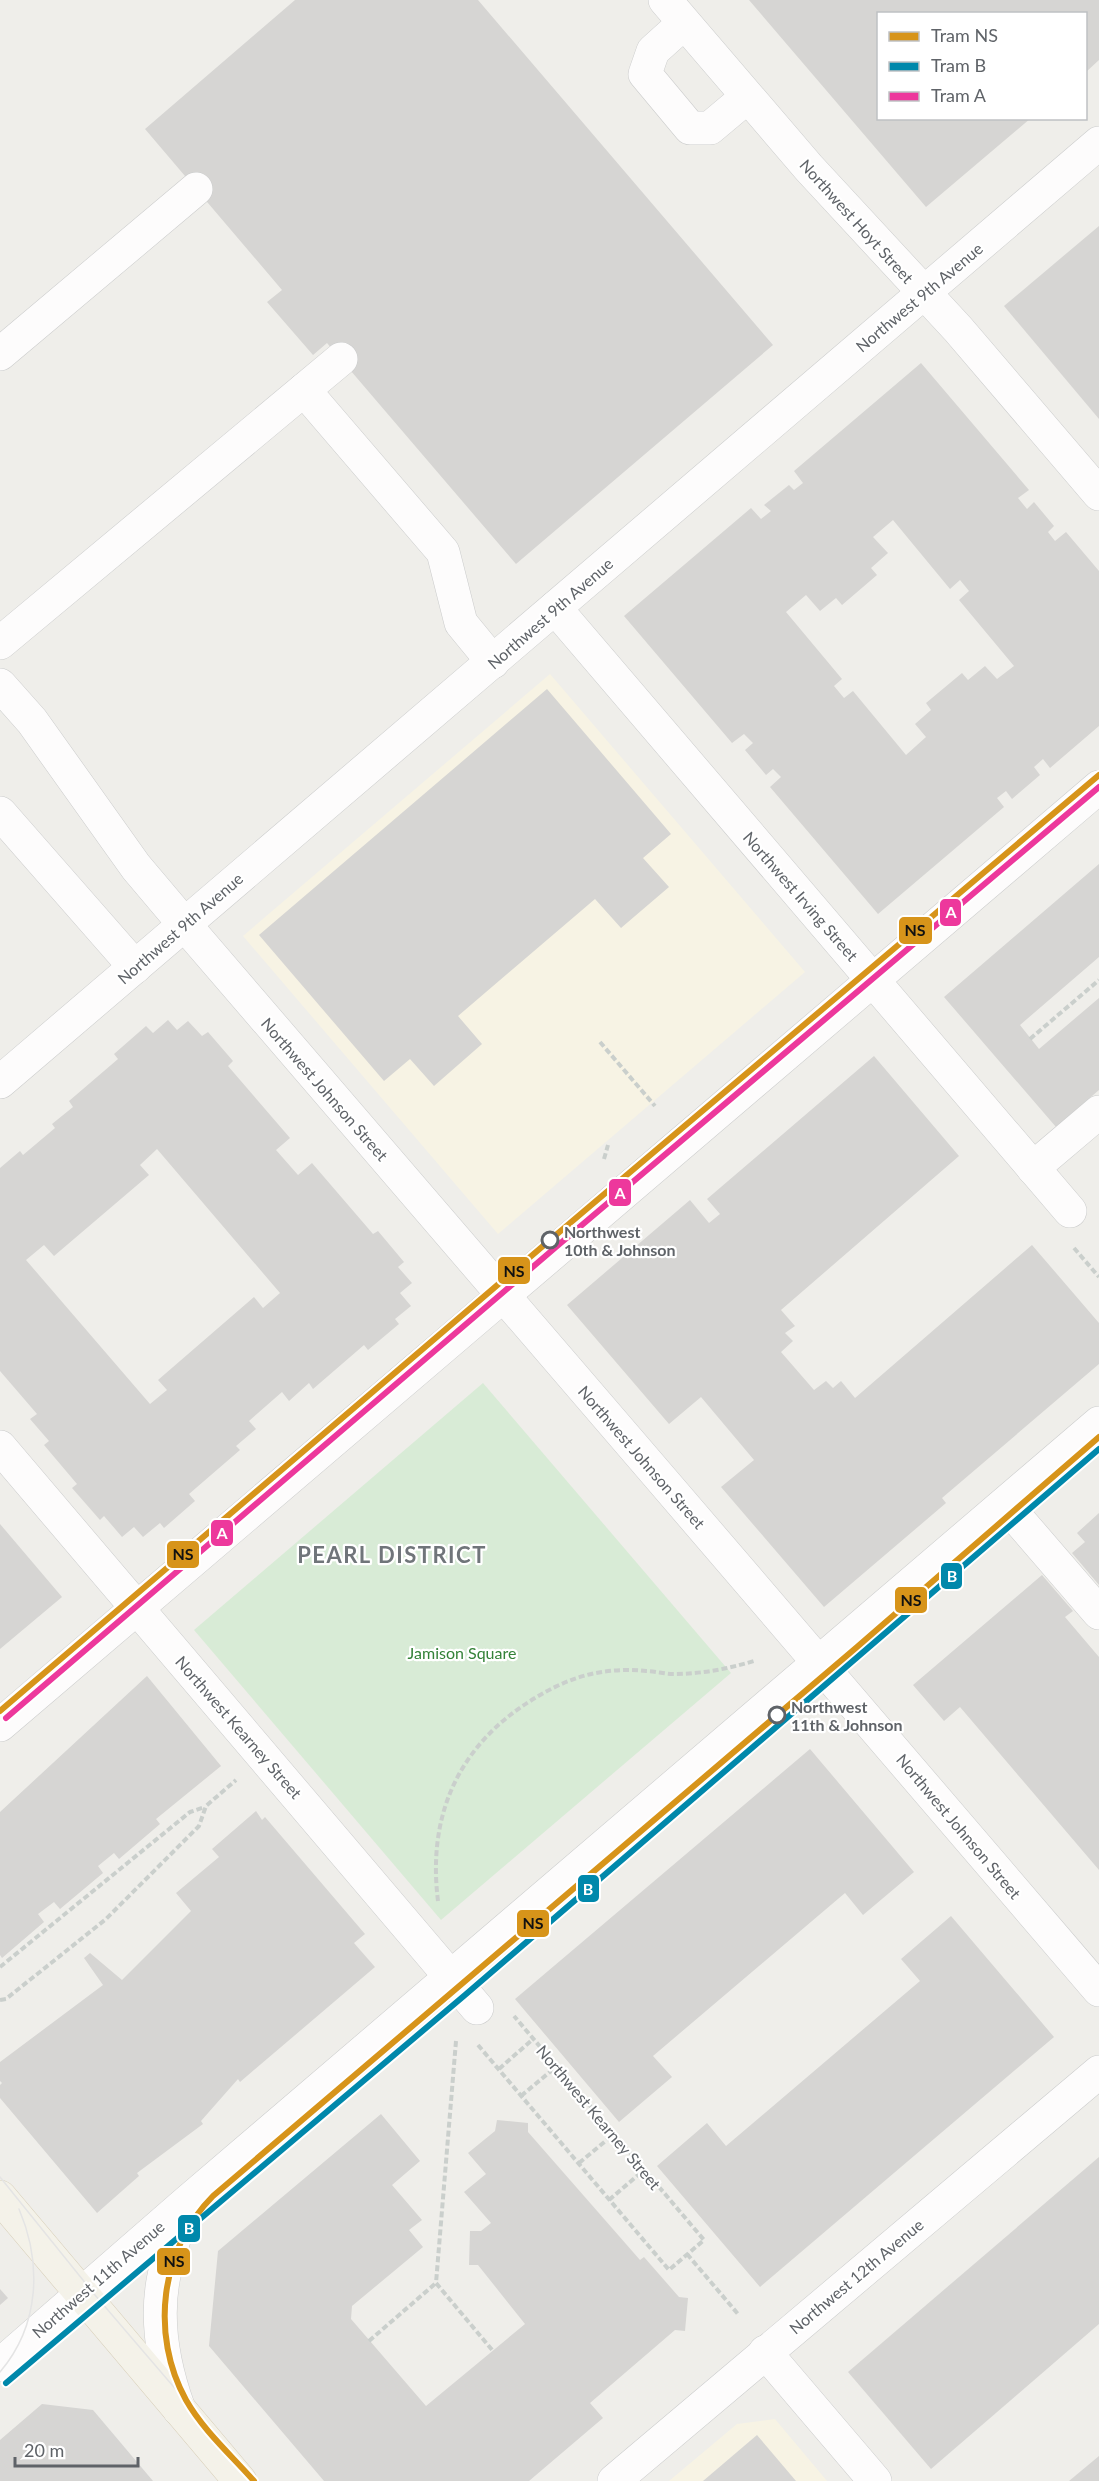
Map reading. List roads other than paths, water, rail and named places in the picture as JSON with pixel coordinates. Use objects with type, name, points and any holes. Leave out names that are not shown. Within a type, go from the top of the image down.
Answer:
[{"type":"main road","points":[[0,2197],[240,2481]]},
{"type":"street","name":"Northwest Hoyt Street","points":[[675,12],[809,168],[958,329],[1099,494]]},
{"type":"street","points":[[675,12],[653,51],[645,74],[690,129],[710,128],[747,97]]},
{"type":"street","name":"Northwest 9th Avenue","points":[[0,1082],[1099,143]]},
{"type":"street","points":[[0,354],[196,189]]},
{"type":"street","points":[[0,643],[341,359]]},
{"type":"street","points":[[304,390],[443,552],[461,623],[493,662]]},
{"type":"street","name":"Northwest Irving Street","points":[[555,608],[1070,1211]]},
{"type":"street","name":"Northwest Johnson Street","points":[[0,685],[32,722],[136,867],[1099,1990]]},
{"type":"street","points":[[0,1725],[1099,787]]},
{"type":"street","points":[[0,813],[135,967]]},
{"type":"street","points":[[1033,1168],[1099,1112]]},
{"type":"street","name":"Northwest 11th Avenue","points":[[0,2365],[186,2203],[1099,1423]]},
{"type":"street","name":"Northwest Kearney Street","points":[[0,1447],[486,2018]]},
{"type":"street","points":[[1005,1504],[1099,1613]]},
{"type":"street","name":"Northwest 12th Avenue","points":[[614,2481],[1099,2072]]},
{"type":"street","points":[[179,2409],[169,2383],[163,2352],[161,2313],[165,2272],[186,2203]]},
{"type":"street","points":[[765,2352],[875,2481]]},
{"type":"tram line","name":"NS","points":[[0,1711],[550,1240],[1099,775]]},
{"type":"tram line","name":"A","points":[[6,1718],[556,1247],[1099,787]]},
{"type":"tram line","name":"NS","points":[[254,2481],[193,2411],[175,2375],[168,2348],[165,2321],[166,2294],[181,2241],[195,2217],[213,2196],[857,1647],[1099,1437]]},
{"type":"tram line","name":"B","points":[[6,2383],[465,1995],[1099,1449]]},
{"type":"tram line","points":[[0,2177],[95,2295],[208,2427]]},
{"type":"tram line","points":[[0,2372],[13,2354],[23,2334],[30,2314],[33,2293],[34,2272],[31,2251],[19,2209]]},
{"type":"place","name":"Northwest 10th & Johnson","points":[[550,1240]]},
{"type":"place","name":"Northwest 11th & Johnson","points":[[777,1715]]},
{"type":"district","name":"PEARL DISTRICT","points":[[392,1554]]},
{"type":"park label","name":"Jamison Square","points":[[462,1652]]}]
